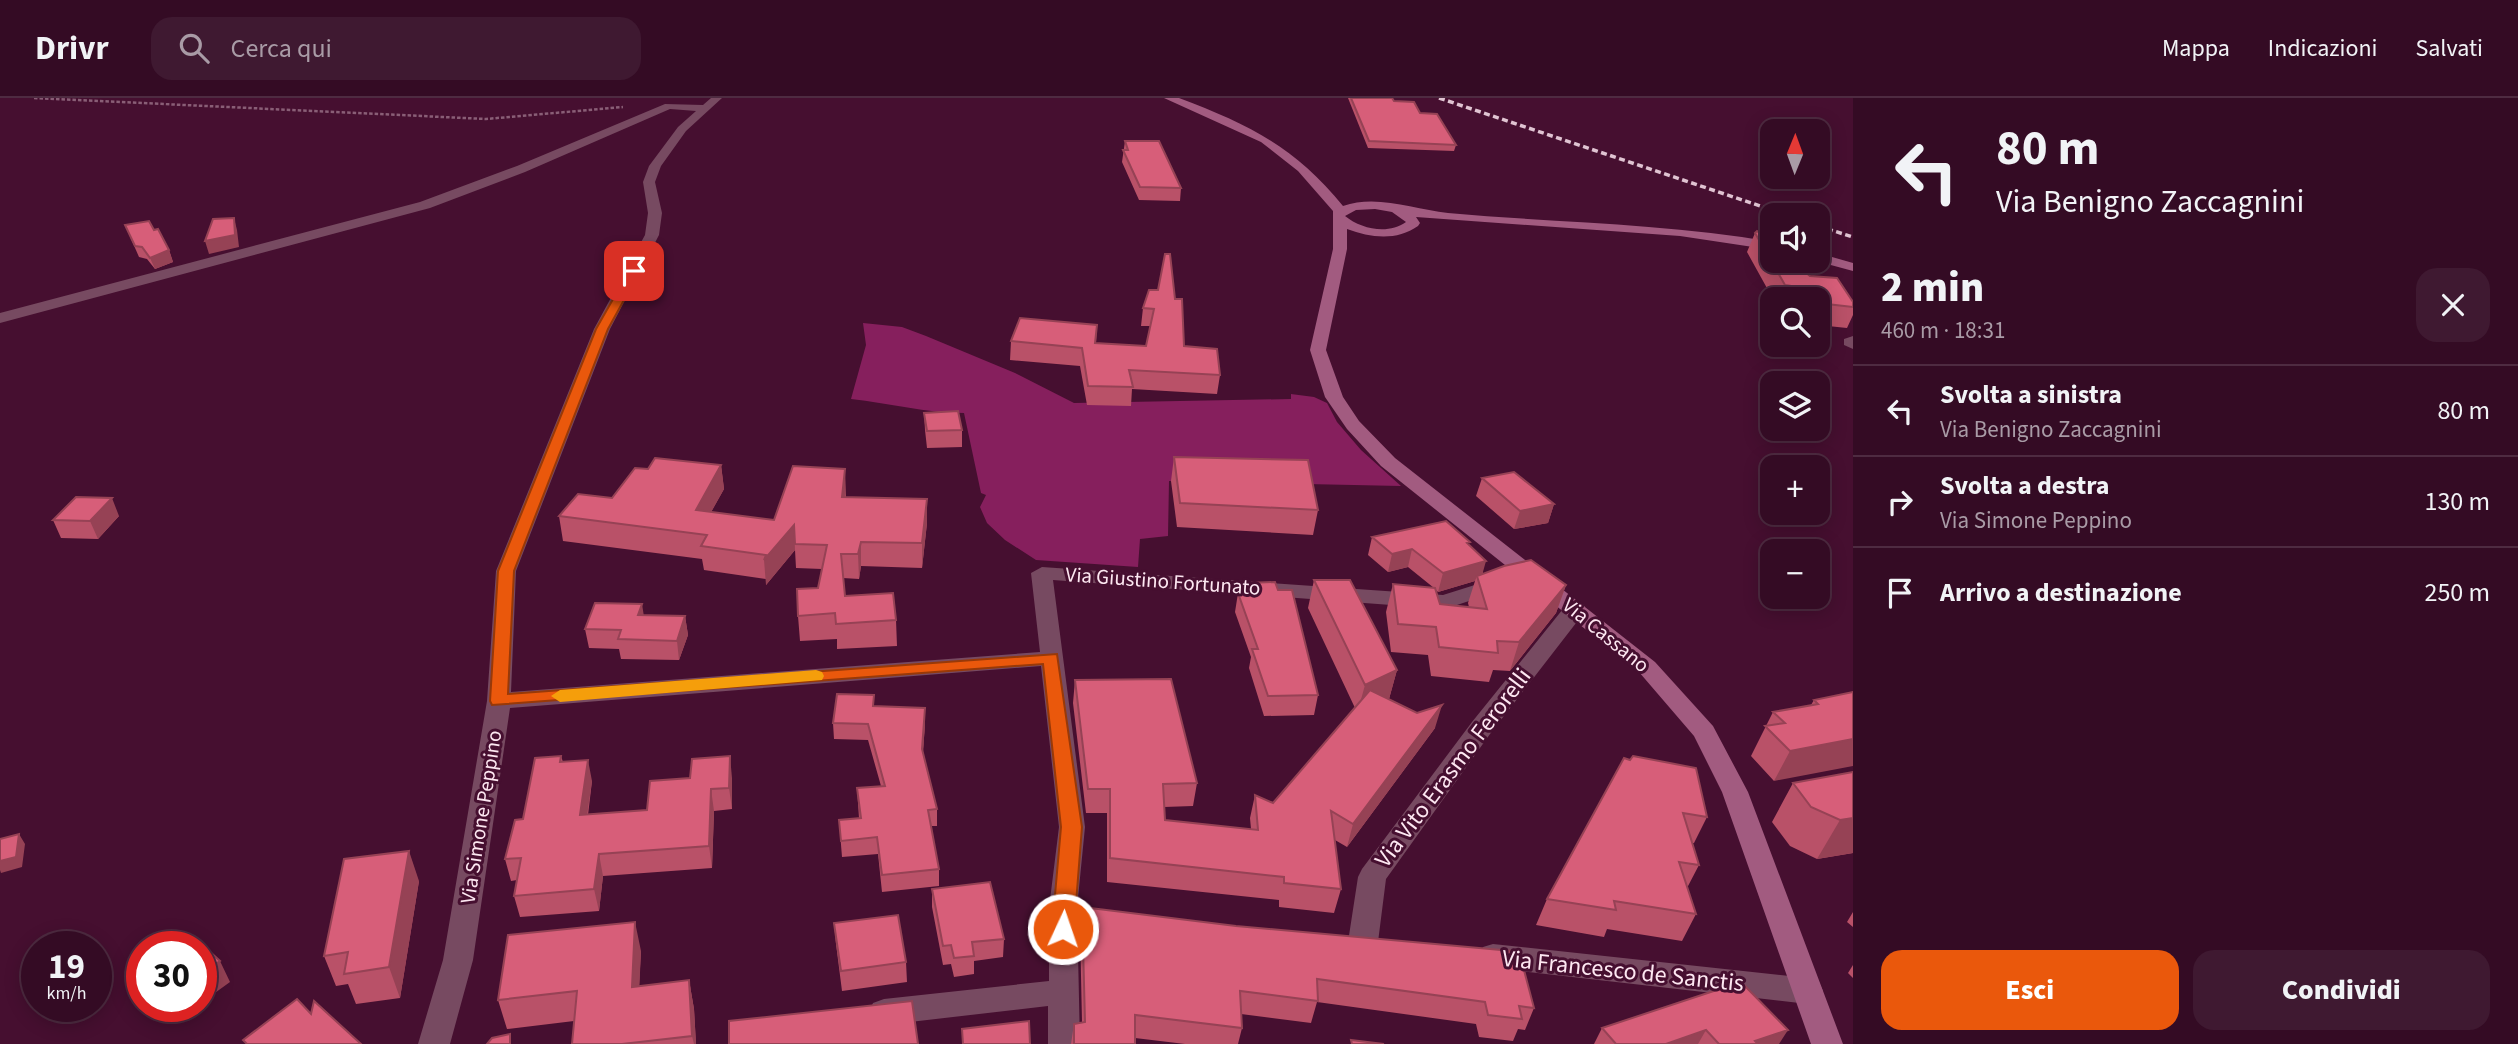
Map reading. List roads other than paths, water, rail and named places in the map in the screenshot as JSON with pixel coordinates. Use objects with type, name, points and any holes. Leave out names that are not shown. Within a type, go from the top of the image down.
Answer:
[{"type":"main road","points":[[1169,98],[1265,138],[1321,183],[1394,209],[1413,223],[1398,231],[1340,249]]},
{"type":"main road","points":[[1321,183],[1340,216],[1368,230],[1398,231],[1496,222]]},
{"type":"main road","points":[[1340,216],[1354,206],[1496,222],[1666,229],[1760,244]]},
{"type":"main road","name":"Via Cassano","points":[[1340,216],[1340,249],[1318,350],[1320,364],[1340,408],[1364,439],[1388,462],[1647,667],[1704,732],[1735,792],[1759,850],[1828,1044]]},
{"type":"main road","points":[[1830,260],[1853,267]]},
{"type":"street","points":[[0,318],[425,205],[521,169],[608,129],[669,106],[711,103]]},
{"type":"street","name":"Via Simone Peppino","points":[[434,1044],[458,960],[499,701],[506,571],[602,329],[652,235],[655,213],[649,183],[655,166],[682,128],[711,103]]},
{"type":"street","name":"Via Giustino Fortunato","points":[[1051,658],[1042,572],[1445,602],[1530,572]]},
{"type":"street","name":"Via Vito Erasmo Ferorelli","points":[[1362,942],[1372,877],[1481,728],[1575,609]]},
{"type":"street","points":[[499,701],[1051,658],[1072,827],[1076,909],[1062,992],[1064,1044]]},
{"type":"street","name":"Via Francesco de Sanctis","points":[[1471,954],[1808,992]]},
{"type":"street","points":[[857,1015],[1062,992]]},
{"type":"railway","points":[[1439,98],[1760,206]]},
{"type":"railway","points":[[1830,230],[1853,237]]}]
